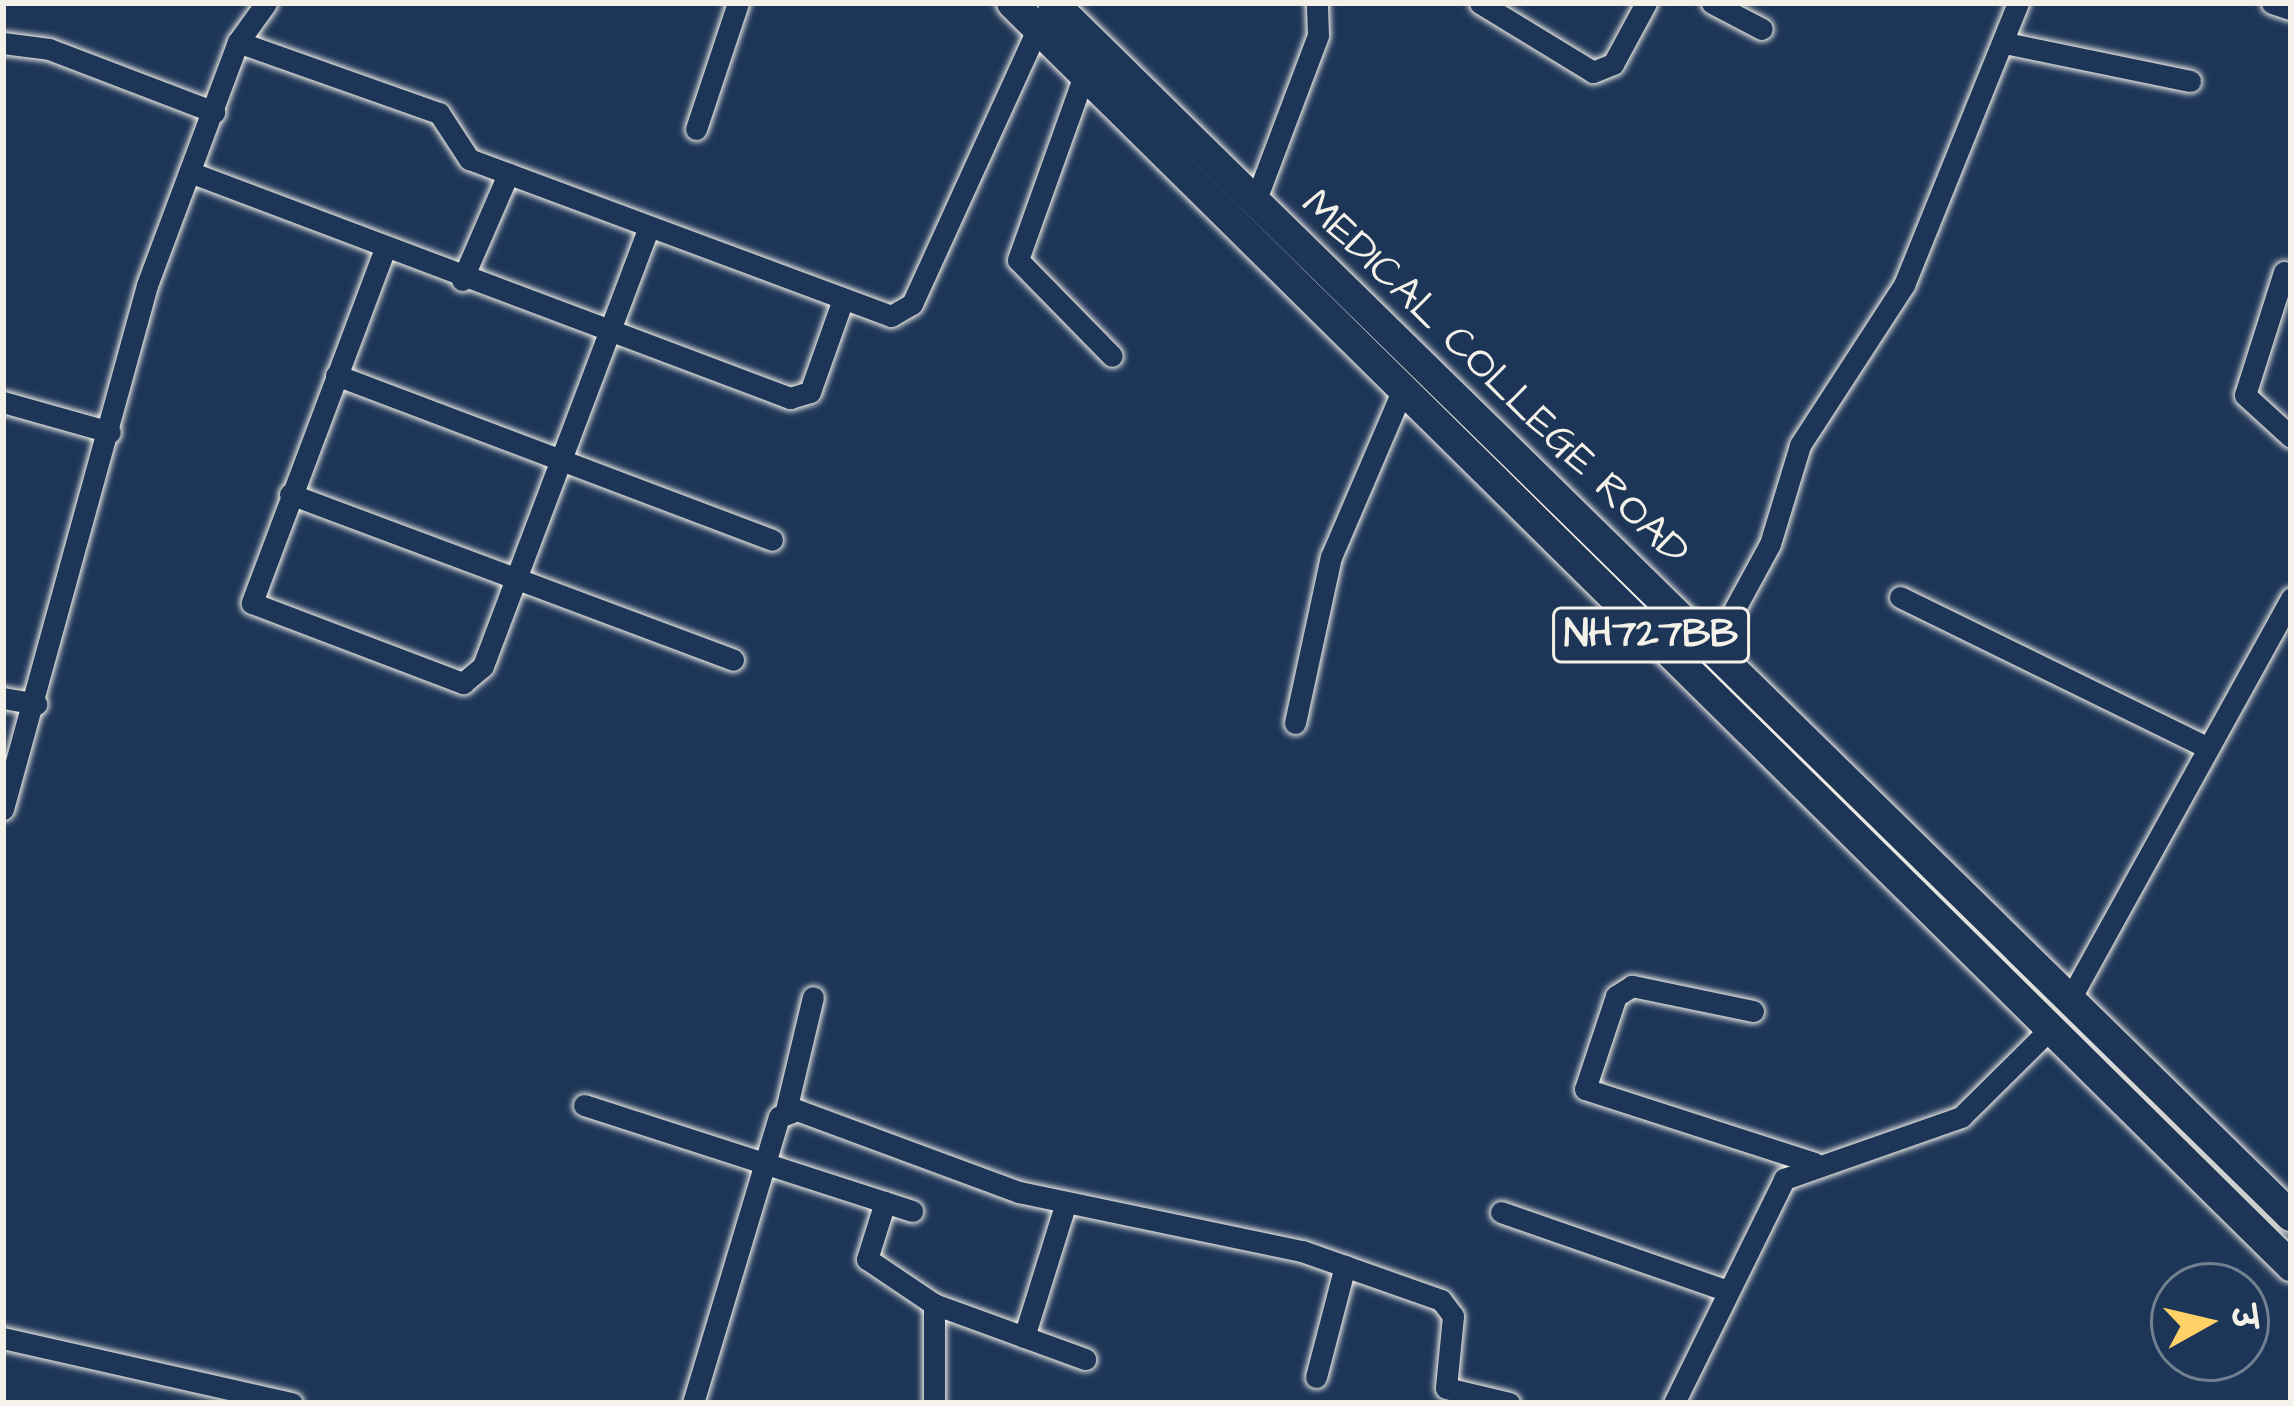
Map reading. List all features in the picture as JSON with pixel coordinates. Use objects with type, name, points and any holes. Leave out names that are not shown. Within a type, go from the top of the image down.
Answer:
[{"type":"highway","name":"NH727BB","points":[[1012,3],[1045,15],[1083,78],[2291,1266]]},
{"type":"highway","name":"MEDICAL COLLEGE ROAD","points":[[1045,15],[1256,202],[2291,1216]]},
{"type":"highway","points":[[2108,1086],[2130,1058]]},
{"type":"street","points":[[3,809],[36,704],[147,285],[195,174],[238,42],[266,3]]},
{"type":"street","points":[[696,129],[738,3]]},
{"type":"street","points":[[1256,202],[1318,35],[1317,3]]},
{"type":"street","points":[[1480,3],[1593,72],[1613,64],[1646,3]]},
{"type":"street","points":[[1712,3],[1762,29]]},
{"type":"street","points":[[1714,646],[1770,544],[1807,432],[1904,285],[2018,3]]},
{"type":"street","points":[[2272,3],[2291,8]]},
{"type":"street","points":[[238,42],[440,113],[461,154],[508,174],[842,305],[891,316],[912,304],[1045,15]]},
{"type":"street","points":[[3,43],[49,49],[214,112]]},
{"type":"street","points":[[2005,43],[2191,81]]},
{"type":"street","points":[[1083,78],[1018,260],[1112,356]]},
{"type":"street","points":[[195,174],[462,280],[802,398],[842,305]]},
{"type":"street","points":[[462,280],[508,174]]},
{"type":"street","points":[[384,250],[252,595],[257,612],[443,682],[475,678],[648,229]]},
{"type":"street","points":[[2284,272],[2245,395],[2291,437]]},
{"type":"street","points":[[336,375],[772,540]]},
{"type":"street","points":[[1295,723],[1331,556],[1402,391]]},
{"type":"street","points":[[3,402],[110,432]]},
{"type":"street","points":[[290,494],[734,660]]},
{"type":"street","points":[[1900,597],[2208,748]]},
{"type":"street","points":[[2070,999],[2291,598]]},
{"type":"street","points":[[3,698],[36,704]]},
{"type":"street","points":[[1753,1011],[1632,986],[1608,1013],[1585,1089],[1815,1163]]},
{"type":"street","points":[[693,1403],[785,1110],[813,998]]},
{"type":"street","points":[[1674,1403],[1777,1189],[1815,1163],[1961,1117],[2050,1029]]},
{"type":"street","points":[[584,1105],[912,1211]]},
{"type":"street","points":[[785,1110],[1066,1202],[1345,1266],[1448,1305],[1446,1388],[1509,1403]]},
{"type":"street","points":[[885,1202],[870,1265],[934,1304],[1085,1358]]},
{"type":"street","points":[[1024,1337],[1066,1202]]},
{"type":"street","points":[[1501,1212],[1728,1291]]},
{"type":"street","points":[[1316,1377],[1345,1266]]},
{"type":"street","points":[[934,1304],[934,1403]]},
{"type":"street","points":[[3,1338],[292,1403]]}]
